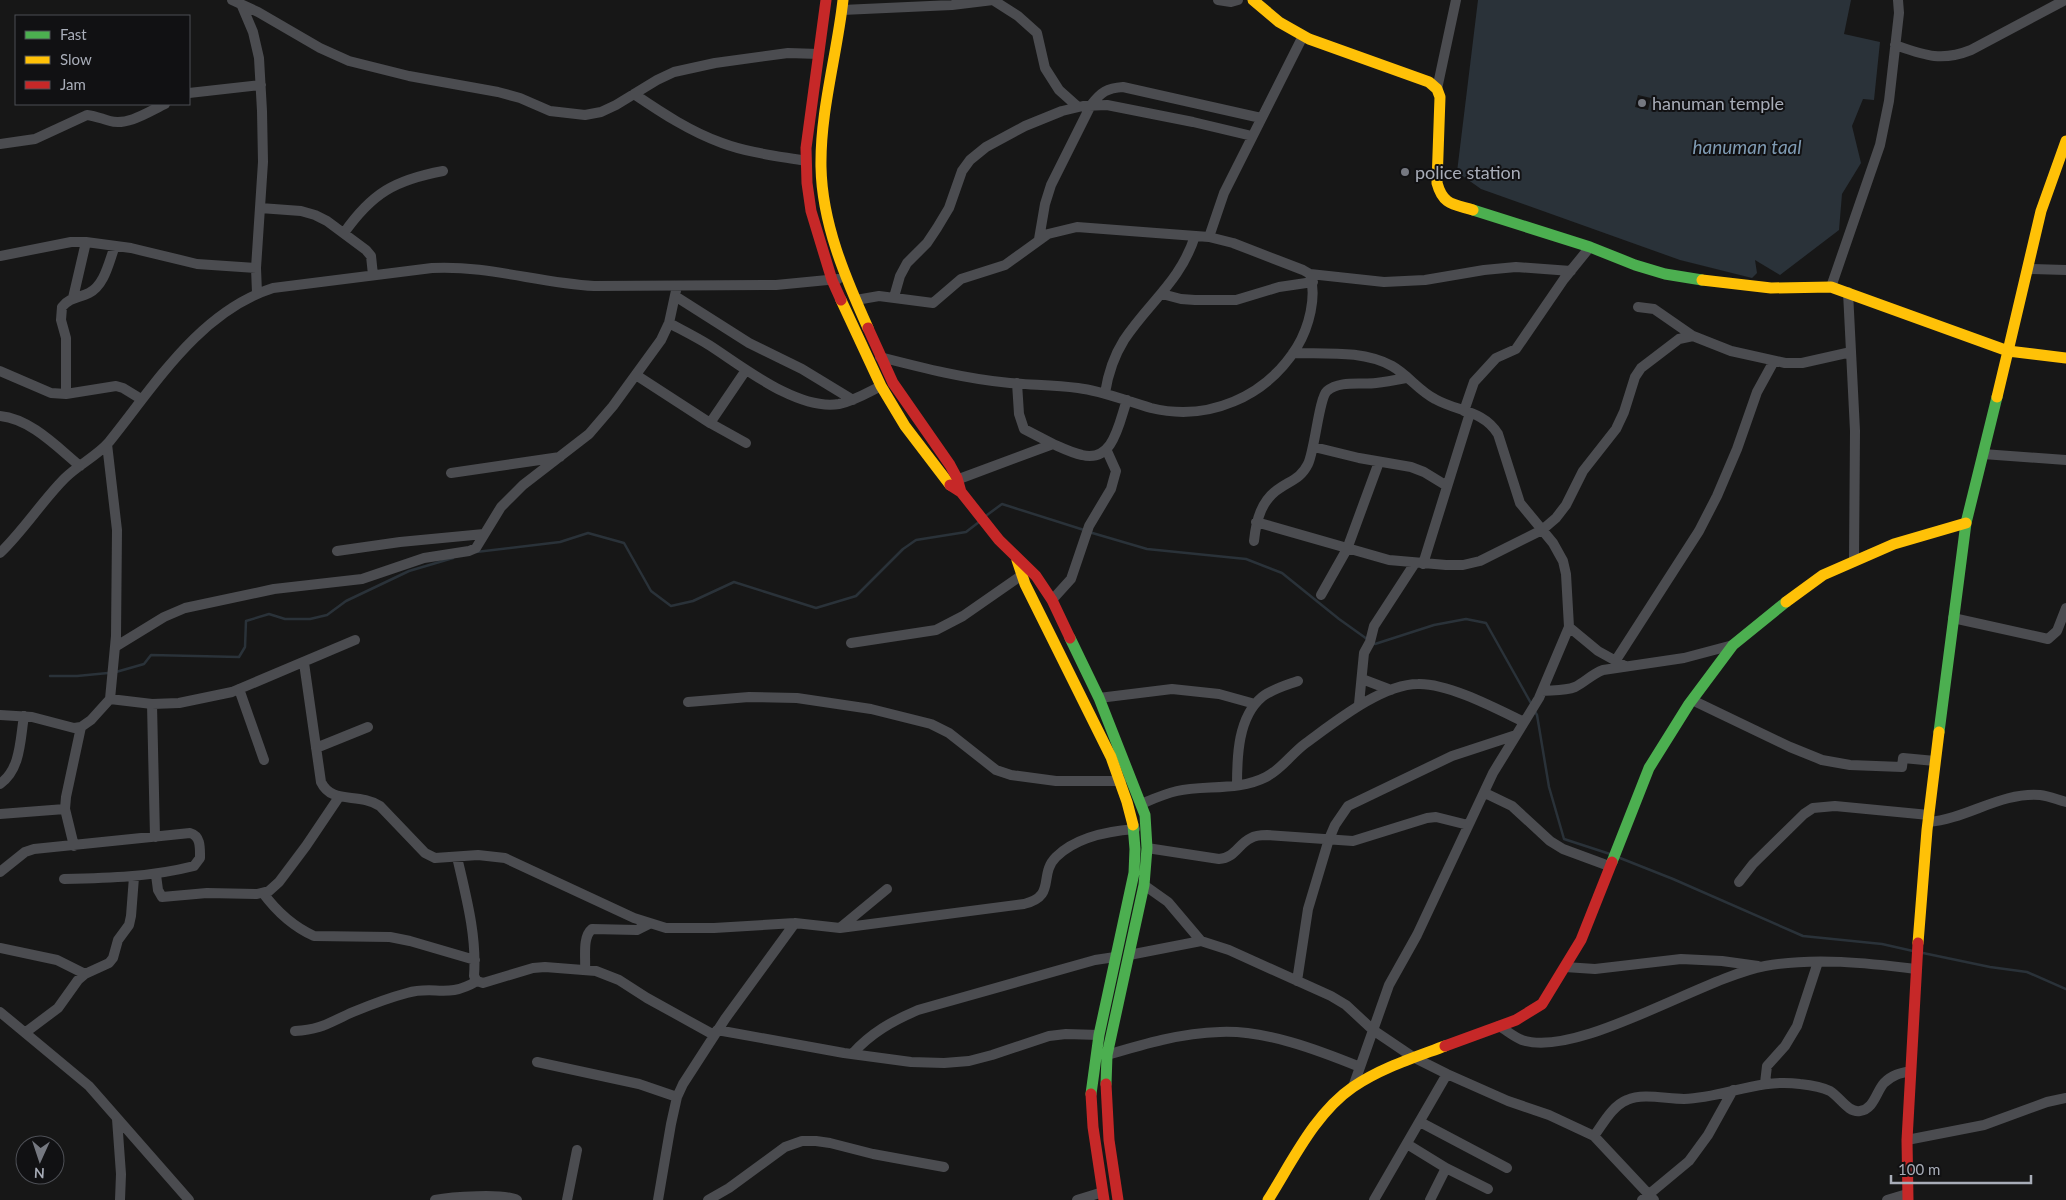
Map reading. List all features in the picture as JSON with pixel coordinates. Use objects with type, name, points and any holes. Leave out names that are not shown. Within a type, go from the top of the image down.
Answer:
[{"type":"street","points":[[232,0],[258,12],[320,48],[349,61],[409,76],[498,92],[520,98],[550,112],[586,115],[601,112],[674,72],[715,63],[788,53],[819,54]]},
{"type":"street","points":[[826,0],[812,93],[806,161],[811,212],[832,280],[881,386],[905,426],[948,484],[961,492],[995,535],[1036,576],[1052,600],[1100,698],[1145,815],[1147,848],[1144,885],[1107,1055],[1105,1096],[1118,1200]]},
{"type":"street","points":[[961,492],[959,479],[888,374],[846,278],[831,233],[824,197],[821,166],[825,124],[840,36],[842,5],[917,7],[993,0],[1018,16],[1037,33],[1045,68],[1059,90],[1078,107]]},
{"type":"street","points":[[1218,0],[1232,2],[1238,0]]},
{"type":"street","points":[[1456,0],[1438,89],[1440,97],[1437,183],[1440,195],[1449,203],[1462,209],[1590,247],[1665,274],[1771,288],[1831,287],[2008,351],[2066,358]]},
{"type":"street","points":[[1831,287],[1880,146],[1889,101],[1899,13],[1898,0]]},
{"type":"street","points":[[1895,45],[1921,54],[1943,58],[1958,56],[2065,0]]},
{"type":"street","points":[[1254,1],[1279,22],[1302,36],[1429,82],[1438,89]]},
{"type":"street","points":[[242,6],[253,32],[259,58],[263,162],[256,268],[257,293]]},
{"type":"street","points":[[1209,237],[1224,193],[1302,36]]},
{"type":"street","points":[[190,93],[260,85]]},
{"type":"street","points":[[1039,239],[1045,204],[1051,185],[1091,105],[1099,94],[1106,90],[1123,87],[1261,118]]},
{"type":"street","points":[[634,94],[660,112],[700,134],[724,144],[806,161]]},
{"type":"street","points":[[0,144],[35,139],[87,115],[111,122],[121,122],[140,116],[163,105]]},
{"type":"street","points":[[894,297],[900,276],[907,264],[938,228],[949,208],[962,171],[970,160],[986,147],[1025,126],[1078,107],[1107,105],[1147,112],[1252,136]]},
{"type":"street","points":[[1886,1200],[1907,1197],[1907,1140],[1918,936],[1935,761],[1966,524],[2041,211],[2066,142]]},
{"type":"street","points":[[344,233],[370,200],[382,191],[427,174],[443,171]]},
{"type":"street","points":[[260,208],[301,211],[315,215],[344,233],[366,250],[371,256],[373,275]]},
{"type":"street","points":[[856,300],[879,296],[924,303],[933,302],[961,279],[1005,266],[1039,239],[1065,229],[1077,228],[1209,237],[1233,243],[1311,278]]},
{"type":"street","points":[[1105,393],[1111,366],[1123,341],[1154,301],[1162,294],[1185,262],[1196,236]]},
{"type":"street","points":[[0,256],[71,242],[86,242],[151,252],[197,264],[256,268]]},
{"type":"street","points":[[73,298],[86,242]]},
{"type":"street","points":[[66,394],[66,338],[61,314],[62,307],[73,298],[88,294],[100,283],[115,246]]},
{"type":"street","points":[[1359,704],[1364,653],[1370,642],[1374,626],[1419,563],[1447,486],[1474,382],[1496,358],[1516,350],[1590,247]]},
{"type":"street","points":[[0,553],[65,478],[107,444],[141,399],[195,337],[219,316],[257,293],[273,288],[454,267],[477,268],[567,285],[676,291],[776,285],[846,278]]},
{"type":"street","points":[[1162,294],[1181,299],[1236,300],[1311,278],[1384,282],[1425,280],[1484,270],[1516,267],[1571,271]]},
{"type":"street","points":[[2028,269],[2066,270]]},
{"type":"street","points":[[880,357],[940,372],[1016,383],[1062,386],[1105,393],[1152,408],[1183,412],[1214,408],[1239,401],[1254,392],[1276,373],[1293,353],[1301,341],[1309,320],[1313,297],[1311,278]]},
{"type":"street","points":[[115,646],[164,617],[184,608],[274,589],[362,579],[424,558],[469,551],[476,548],[501,506],[523,485],[589,434],[636,376],[661,340],[669,323],[676,291]]},
{"type":"street","points":[[676,291],[750,343],[802,369],[853,400]]},
{"type":"street","points":[[1848,292],[1855,430],[1854,560]]},
{"type":"street","points":[[1638,307],[1654,309],[1693,336],[1731,351],[1774,361],[1802,363],[1851,352]]},
{"type":"street","points":[[669,323],[709,345],[771,386],[802,399],[837,404],[853,400],[881,386]]},
{"type":"street","points":[[1256,522],[1389,560],[1463,565],[1480,561],[1542,530],[1556,518],[1566,505],[1583,471],[1616,429],[1624,412],[1635,377],[1642,368],[1679,339],[1693,336]]},
{"type":"street","points":[[1293,353],[1352,354],[1383,362],[1435,399],[1484,418],[1498,434],[1520,503],[1553,543],[1563,561],[1566,574],[1569,627],[1540,694],[1493,774],[1417,935],[1389,985],[1354,1087]]},
{"type":"street","points":[[1621,663],[1699,531],[1717,496],[1737,449],[1757,392],[1774,361]]},
{"type":"street","points":[[710,423],[746,370]]},
{"type":"street","points":[[0,371],[51,393],[66,394],[116,386],[141,399]]},
{"type":"street","points":[[636,376],[710,423],[746,443]]},
{"type":"street","points":[[1254,541],[1256,522],[1269,498],[1280,488],[1295,481],[1304,473],[1314,447],[1321,401],[1329,389],[1339,386],[1374,384],[1406,378]]},
{"type":"street","points":[[1016,383],[1018,414],[1024,429],[1053,444],[1083,456],[1095,456],[1107,451],[1113,440],[1127,400]]},
{"type":"street","points":[[0,416],[14,418],[23,423],[80,466]]},
{"type":"street","points":[[74,846],[66,809],[69,778],[82,727],[110,699],[115,646],[116,530],[107,444]]},
{"type":"street","points":[[959,479],[1053,444]]},
{"type":"street","points":[[1314,447],[1379,462],[1412,467],[1447,486]]},
{"type":"street","points":[[1052,600],[1070,579],[1089,526],[1111,489],[1116,472],[1107,451]]},
{"type":"street","points":[[1983,454],[2066,460]]},
{"type":"street","points":[[451,473],[560,457]]},
{"type":"street","points":[[1321,595],[1347,549],[1379,462]]},
{"type":"street","points":[[1268,1200],[1315,1127],[1331,1106],[1354,1087],[1393,1065],[1516,1020],[1542,1004],[1581,940],[1650,768],[1692,700],[1733,645],[1781,605],[1823,575],[1894,544],[1966,524]]},
{"type":"street","points":[[337,551],[400,542],[484,534]]},
{"type":"street","points":[[1016,556],[1022,575],[1121,781],[1135,829],[1137,853],[1134,872],[1095,1058],[1092,1098],[1093,1127],[1104,1196],[1077,1200]]},
{"type":"street","points":[[851,643],[936,630],[963,616],[1022,575]]},
{"type":"street","points":[[1954,618],[2048,639],[2058,630],[2066,608]]},
{"type":"street","points":[[1569,627],[1598,651],[1621,663]]},
{"type":"street","points":[[110,699],[152,704],[178,703],[214,697],[304,663],[355,640]]},
{"type":"street","points":[[1540,694],[1577,686],[1592,674],[1621,663],[1684,658],[1733,645]]},
{"type":"street","points":[[304,663],[321,782],[325,790],[332,795],[366,799],[374,802],[425,853],[435,858],[457,858],[478,855],[505,858],[649,924],[666,928],[714,928],[795,923],[840,928],[1036,902],[1042,894],[1048,868],[1055,858],[1074,845],[1094,836],[1114,830],[1135,829]]},
{"type":"street","points":[[1362,680],[1391,690]]},
{"type":"street","points":[[1237,785],[1239,744],[1246,720],[1255,704],[1271,691],[1298,681]]},
{"type":"street","points":[[1141,804],[1163,794],[1237,785],[1255,782],[1267,777],[1299,748],[1359,704],[1406,685],[1429,684],[1526,720]]},
{"type":"street","points":[[239,689],[264,760]]},
{"type":"street","points":[[1100,698],[1172,689],[1219,694],[1255,704]]},
{"type":"street","points":[[688,702],[750,697],[797,698],[871,709],[931,724],[950,733],[996,770],[1011,775],[1056,782],[1121,781]]},
{"type":"street","points":[[1692,700],[1790,747],[1822,760],[1850,765],[1902,767],[1903,758],[1935,761]]},
{"type":"street","points":[[152,704],[155,836]]},
{"type":"street","points":[[0,715],[24,716],[66,727],[82,727]]},
{"type":"street","points":[[0,784],[16,768],[24,716]]},
{"type":"street","points":[[316,748],[368,727]]},
{"type":"street","points":[[1297,981],[1308,909],[1329,839],[1342,813],[1348,806],[1452,756],[1516,735]]},
{"type":"street","points":[[1485,793],[1512,806],[1550,842],[1611,863]]},
{"type":"street","points":[[1739,882],[1753,864],[1812,808],[1835,806],[1929,818],[1955,818],[1997,801],[2019,796],[2042,795],[2066,802]]},
{"type":"street","points":[[156,875],[162,897],[207,893],[263,893],[274,888],[279,882],[306,846],[339,796]]},
{"type":"street","points":[[0,814],[66,809]]},
{"type":"street","points":[[1147,848],[1219,859],[1232,856],[1246,842],[1259,836],[1353,841],[1426,818],[1436,817],[1468,824]]},
{"type":"street","points":[[0,872],[25,852],[34,849],[190,833],[198,839],[200,858],[194,866],[156,875],[64,879]]},
{"type":"street","points":[[457,858],[471,923],[475,960],[474,976],[477,981],[483,983],[518,972],[545,967],[585,970],[608,974],[647,998],[716,1033],[852,1054],[944,1063],[969,1061],[1049,1036],[1066,1034],[1099,1035]]},
{"type":"street","points":[[26,1032],[58,1008],[78,980],[85,974],[109,963],[113,958],[118,940],[129,925],[132,916],[134,877]]},
{"type":"street","points":[[1144,885],[1168,902],[1201,941]]},
{"type":"street","points":[[840,928],[887,889]]},
{"type":"street","points":[[263,893],[285,919],[314,936],[390,937],[475,960]]},
{"type":"street","points":[[658,1200],[677,1097],[682,1084],[795,923]]},
{"type":"street","points":[[585,970],[586,940],[588,932],[592,929],[637,930],[649,924]]},
{"type":"street","points":[[1129,955],[1201,941],[1229,950],[1332,996],[1346,1005],[1373,1030],[1413,1057],[1508,1101],[1574,1125],[1594,1136],[1648,1198],[1689,1162],[1708,1135],[1734,1090]]},
{"type":"street","points":[[0,948],[57,960],[85,974]]},
{"type":"street","points":[[852,1054],[869,1037],[890,1022],[918,1010],[1095,960],[1115,957]]},
{"type":"street","points":[[1565,967],[1595,969],[1681,959],[1722,961],[1762,967]]},
{"type":"street","points":[[1499,1026],[1522,1040],[1557,1042],[1619,1023],[1732,977],[1762,967],[1818,962],[1884,965],[1916,969]]},
{"type":"street","points":[[1765,1083],[1767,1066],[1798,1026],[1818,962]]},
{"type":"street","points":[[295,1031],[321,1028],[351,1013],[409,992],[420,990],[450,992],[467,987],[477,981]]},
{"type":"street","points":[[0,1012],[89,1086],[189,1200]]},
{"type":"street","points":[[1107,1055],[1153,1041],[1220,1032],[1241,1033],[1307,1046],[1360,1067]]},
{"type":"street","points":[[536,1062],[639,1084],[677,1097]]},
{"type":"street","points":[[1594,1136],[1617,1106],[1632,1098],[1685,1099],[1765,1083],[1800,1084],[1829,1091],[1851,1110],[1858,1112],[1865,1110],[1873,1102],[1883,1084],[1892,1076],[1911,1072]]},
{"type":"street","points":[[1374,1200],[1447,1074]]},
{"type":"street","points":[[1907,1140],[1984,1124],[2047,1102],[2066,1098]]},
{"type":"street","points":[[117,1119],[121,1174],[120,1200]]},
{"type":"street","points":[[1420,1122],[1507,1168]]},
{"type":"street","points":[[708,1200],[729,1188],[785,1147],[802,1142],[830,1143],[872,1154],[944,1167]]},
{"type":"street","points":[[1407,1144],[1446,1168],[1488,1189]]},
{"type":"street","points":[[567,1200],[577,1150]]},
{"type":"street","points":[[1430,1200],[1446,1168]]},
{"type":"street","points":[[435,1200],[452,1197],[509,1197],[517,1200]]},
{"type":"water","name":"hanuman taal","points":[[1478,0],[1851,0],[1844,34],[1880,42],[1874,100],[1863,99],[1852,126],[1861,163],[1842,194],[1839,230],[1780,275],[1755,260],[1757,273],[1752,278],[1680,260],[1481,189],[1457,172]],"holes":[[[1638,95],[1651,98],[1648,110],[1635,107]]]},
{"type":"waterway","points":[[987,515],[1002,504],[1084,530]]},
{"type":"waterway","points":[[476,552],[560,542],[588,533],[624,543],[651,591],[671,606],[693,601],[734,582],[816,608],[856,596],[903,549],[916,540],[966,532],[979,522]]},
{"type":"waterway","points":[[1089,532],[1147,549],[1246,559],[1282,573],[1367,639]]},
{"type":"waterway","points":[[116,672],[144,664],[151,655],[239,657],[245,647],[246,621],[269,614],[285,619],[310,619],[327,615],[346,601],[409,571],[453,558]]},
{"type":"waterway","points":[[1372,642],[1375,644],[1434,625],[1466,619],[1486,623],[1532,705]]},
{"type":"waterway","points":[[50,676],[108,673]]},
{"type":"waterway","points":[[1534,710],[1537,715],[1549,787],[1564,839],[1610,854]]},
{"type":"waterway","points":[[1620,858],[1803,936],[1882,944],[1913,951]]},
{"type":"waterway","points":[[1923,953],[1990,967],[2027,972],[2066,989]]},
{"type":"traffic: fast","points":[[1473,210],[1590,247],[1635,265],[1665,274],[1702,280]]},
{"type":"traffic: fast","points":[[1939,732],[1966,523],[1997,397]]},
{"type":"traffic: fast","points":[[1612,862],[1649,768],[1689,704],[1733,645],[1786,602]]},
{"type":"traffic: fast","points":[[1070,638],[1099,698],[1145,815],[1147,848],[1144,885],[1107,1055],[1106,1084]]},
{"type":"traffic: fast","points":[[1091,1094],[1099,1035],[1134,873],[1133,825]]},
{"type":"traffic: slow","points":[[843,0],[823,125],[821,146],[822,188],[836,249],[868,328]]},
{"type":"traffic: slow","points":[[1253,0],[1279,22],[1309,39],[1429,82],[1437,89],[1440,97],[1437,183],[1439,190],[1442,196],[1454,205],[1473,210]]},
{"type":"traffic: slow","points":[[2066,141],[2041,211],[2008,351],[2066,358]]},
{"type":"traffic: slow","points":[[1702,280],[1771,288],[1831,287],[2008,351],[1997,397]]},
{"type":"traffic: slow","points":[[841,300],[881,386],[905,426],[950,485]]},
{"type":"traffic: slow","points":[[1786,602],[1823,575],[1894,544],[1966,523]]},
{"type":"traffic: slow","points":[[1017,560],[1025,584],[1111,757],[1133,825]]},
{"type":"traffic: slow","points":[[1918,943],[1927,830],[1939,732]]},
{"type":"traffic: slow","points":[[1268,1200],[1305,1139],[1327,1110],[1339,1098],[1375,1074],[1445,1046]]},
{"type":"traffic: jam","points":[[826,0],[806,148],[807,183],[811,211],[832,280],[841,300]]},
{"type":"traffic: jam","points":[[868,328],[893,383],[950,465],[957,478],[961,492]]},
{"type":"traffic: jam","points":[[950,485],[961,492],[999,540],[1036,576],[1052,600],[1070,638]]},
{"type":"traffic: jam","points":[[1445,1046],[1516,1020],[1542,1004],[1581,940],[1612,862]]},
{"type":"traffic: jam","points":[[1908,1200],[1907,1140],[1918,943]]},
{"type":"traffic: jam","points":[[1106,1084],[1109,1140],[1118,1200]]},
{"type":"traffic: jam","points":[[1091,1094],[1093,1127],[1104,1200]]},
{"type":"place","name":"hanuman temple","points":[[1642,103]]},
{"type":"place","name":"police station","points":[[1405,172]]}]
